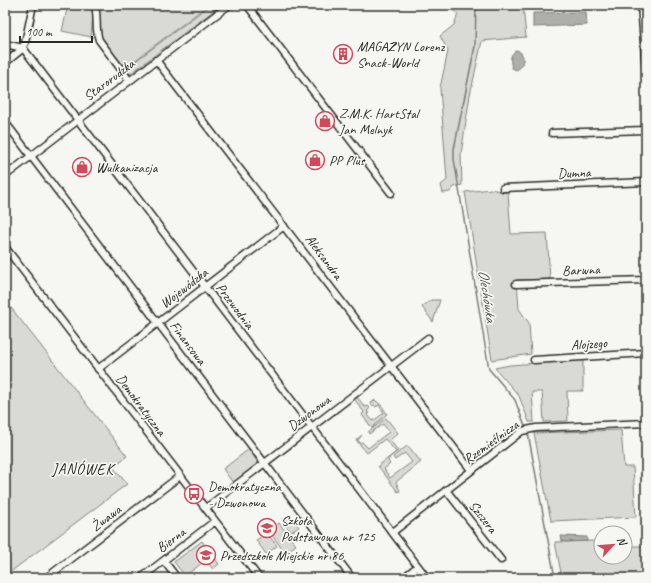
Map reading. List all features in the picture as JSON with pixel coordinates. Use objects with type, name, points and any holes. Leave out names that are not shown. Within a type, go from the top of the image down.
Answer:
[{"type":"street","points":[[5,63],[23,48],[27,38],[33,5]]},
{"type":"street","points":[[95,5],[98,18],[97,33],[99,40],[129,80]]},
{"type":"street","name":"Starorudzka","points":[[5,176],[229,5]]},
{"type":"street","points":[[247,5],[391,193]]},
{"type":"street","points":[[641,5],[646,71]]},
{"type":"street","points":[[5,44],[23,48]]},
{"type":"street","name":"Przewodnia","points":[[23,48],[428,578]]},
{"type":"street","name":"Aleksandra","points":[[156,60],[471,470]]},
{"type":"street","name":"Finansowa","points":[[5,122],[352,578]]},
{"type":"street","points":[[552,133],[646,130]]},
{"type":"street","name":"Dumna","points":[[503,188],[646,182]]},
{"type":"street","name":"Wojewódzka","points":[[98,368],[284,226]]},
{"type":"street","name":"Demokratyczna","points":[[5,247],[259,578]]},
{"type":"street","name":"Barwna","points":[[516,284],[646,280]]},
{"type":"street","name":"Dzwonowa","points":[[206,508],[428,338]]},
{"type":"street","name":"Alojzego","points":[[534,360],[646,353]]},
{"type":"street","name":"Rzemieślnicza","points":[[393,532],[522,431],[531,428],[646,423]]},
{"type":"street","name":"Żwawa","points":[[46,578],[180,476]]},
{"type":"street","name":"Szczera","points":[[446,490],[502,560]]},
{"type":"street","name":"Bierna","points":[[141,578],[216,521]]},
{"type":"street","points":[[164,561],[176,578]]},
{"type":"street","points":[[403,578],[418,566]]},
{"type":"shaded area","points":[[68,5],[91,5],[93,15],[91,37],[62,31]]},
{"type":"shaded area","points":[[98,5],[208,5],[125,68],[108,47],[101,35]]},
{"type":"shaded area","points":[[210,5],[221,5],[130,74],[128,73],[125,69]]},
{"type":"shaded area","points":[[447,5],[523,5],[526,37],[482,41],[470,95],[461,154],[462,185],[454,187],[450,192],[443,193],[441,185],[447,180],[440,88],[448,51],[440,36],[454,25],[458,14]]},
{"type":"shaded area","points":[[586,12],[587,25],[533,27],[533,13]]},
{"type":"shaded area","points":[[517,50],[522,54],[523,63],[516,70],[512,68],[511,56]]},
{"type":"shaded area","points":[[491,189],[508,193],[511,234],[547,233],[550,279],[517,280],[519,309],[529,323],[531,354],[492,360],[465,192]]},
{"type":"shaded area","points":[[5,300],[127,456],[113,467],[127,484],[5,576]]},
{"type":"shaded area","points":[[431,300],[440,300],[433,322],[422,307]]},
{"type":"shaded area","points":[[583,360],[583,391],[567,391],[568,421],[544,422],[542,392],[532,392],[534,422],[529,422],[519,396],[495,368],[510,365]]},
{"type":"shaded area","points":[[357,397],[365,407],[368,406],[370,408],[367,411],[369,413],[367,414],[373,421],[384,413],[379,405],[376,407],[374,405],[372,406],[371,403],[375,400],[382,406],[387,414],[372,428],[362,415],[364,412],[354,399]]},
{"type":"shaded area","points":[[386,418],[398,433],[390,440],[398,451],[390,457],[388,461],[390,464],[384,469],[390,478],[412,462],[405,453],[395,460],[393,457],[407,446],[421,462],[396,482],[400,491],[398,492],[378,466],[396,452],[385,439],[367,453],[356,440],[362,435],[358,440],[368,448],[389,432],[383,424],[369,434],[368,432]]},
{"type":"shaded area","points":[[621,430],[624,467],[633,467],[636,517],[551,521],[534,433]]},
{"type":"shaded area","points":[[249,449],[258,463],[233,483],[223,469]]},
{"type":"shaded area","points":[[291,517],[299,527],[291,532],[283,522]]},
{"type":"shaded area","points":[[279,523],[296,545],[285,553],[269,531]]},
{"type":"shaded area","points":[[267,533],[277,546],[266,554],[256,540]]},
{"type":"shaded area","points":[[561,536],[587,537],[587,541],[565,542],[562,541]]},
{"type":"shaded area","points":[[202,541],[219,564],[213,569],[206,560],[185,576],[174,562]]},
{"type":"shaded area","points":[[593,541],[593,565],[633,565],[633,546],[646,546],[646,578],[562,578],[555,542]]},
{"type":"waterway","name":"Olechówka","points":[[476,5],[475,46],[454,149],[454,159],[489,369],[515,400],[526,429]]},
{"type":"waterway","name":"Olechówka","points":[[528,433],[555,578]]},
{"type":"place","name":"MAGAZYN Lorenz Snack-World","points":[[343,54]]},
{"type":"place","name":"Z.M.K. HartStal Jan Melnyk","points":[[325,121]]},
{"type":"place","name":"PP Plus","points":[[315,160]]},
{"type":"place","name":"Wulkanizacja","points":[[82,167]]},
{"type":"place","name":"Demokratyczna - Dzwonowa","points":[[194,494]]},
{"type":"place","name":"Szkoła Podstawowa nr 125","points":[[267,528]]},
{"type":"place","name":"Przedszkole Miejskie nr 86","points":[[206,555]]},
{"type":"district","name":"JANÓWEK","points":[[83,469]]}]
